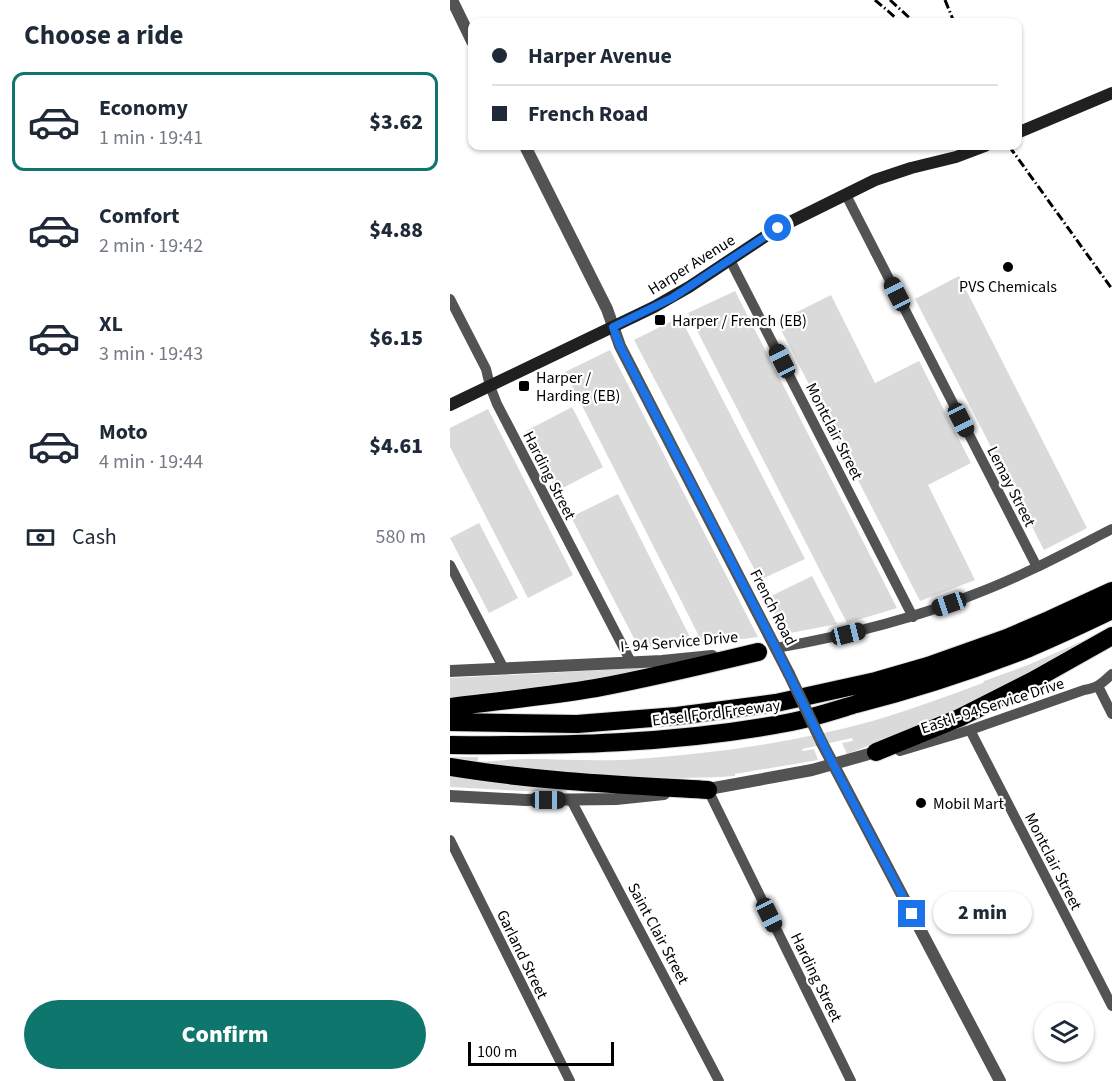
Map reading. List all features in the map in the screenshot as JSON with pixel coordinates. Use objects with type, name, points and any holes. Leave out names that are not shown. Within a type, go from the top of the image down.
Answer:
[{"type":"highway","name":"Edsel Ford Freeway","points":[[450,722],[578,724],[677,716],[776,703],[876,681],[928,666],[1007,638],[1112,591]]},
{"type":"highway","name":"Edsel Ford Freeway","points":[[450,745],[632,742],[707,735],[788,723],[924,686],[970,670],[1029,648],[1112,610]]},
{"type":"highway","points":[[876,752],[959,718],[1032,681],[1112,636]]},
{"type":"highway","points":[[450,707],[596,688],[758,651]]},
{"type":"highway","points":[[450,767],[607,784],[708,790]]},
{"type":"main road","points":[[1022,131],[1112,93]]},
{"type":"main road","name":"Harper Avenue","points":[[450,405],[672,298],[778,228],[890,174],[974,150]]},
{"type":"street","points":[[452,0],[468,33]]},
{"type":"street","name":"French Road","points":[[527,150],[607,309],[620,346],[776,648],[822,743],[1000,1081]]},
{"type":"street","name":"Lemay Street","points":[[846,195],[1037,567]]},
{"type":"street","name":"Montclair Street","points":[[730,260],[913,616]]},
{"type":"street","name":"Harding Street","points":[[450,299],[486,369],[490,386],[502,414],[631,662]]},
{"type":"street","name":"I- 94 Service Drive","points":[[450,671],[631,662],[758,651],[848,634],[913,616],[977,594],[1037,567],[1109,530]]},
{"type":"street","points":[[450,565],[504,669]]},
{"type":"street","name":"East I- 94 Service Drive","points":[[876,752],[899,751],[970,730],[1098,687],[1112,674]]},
{"type":"street","points":[[1098,687],[1112,714]]},
{"type":"street","name":"Montclair Street","points":[[970,730],[1112,1006]]},
{"type":"street","points":[[450,796],[525,800],[616,799],[708,790],[812,770],[876,752]]},
{"type":"street","name":"Harding Street","points":[[708,790],[851,1081]]},
{"type":"street","name":"Saint Clair Street","points":[[571,800],[719,1081]]},
{"type":"street","name":"Garland Street","points":[[450,840],[570,1081]]},
{"type":"shaded area","points":[[959,276],[1087,528],[1044,550],[915,299]]},
{"type":"shaded area","points":[[735,291],[897,608],[847,623],[688,313]]},
{"type":"shaded area","points":[[831,295],[875,383],[919,361],[971,463],[928,485],[975,580],[920,601],[777,322]]},
{"type":"shaded area","points":[[680,317],[805,559],[760,580],[634,340]]},
{"type":"shaded area","points":[[610,350],[758,637],[703,644],[565,372]]},
{"type":"shaded area","points":[[572,407],[603,467],[557,491],[526,431]]},
{"type":"shaded area","points":[[488,409],[573,575],[528,598],[450,447],[450,428]]},
{"type":"shaded area","points":[[618,494],[694,645],[639,648],[571,517]]},
{"type":"shaded area","points":[[479,523],[518,598],[489,613],[450,538]]},
{"type":"shaded area","points":[[812,576],[837,624],[785,634],[767,598]]},
{"type":"shaded area","points":[[1112,628],[1057,666],[925,724],[847,754],[842,743],[853,741],[852,738],[802,749],[803,751],[814,749],[818,760],[735,774],[735,776],[699,778],[628,777],[450,761],[450,757],[478,757],[478,762],[522,759],[638,759],[728,750],[817,735],[876,720],[957,693]]},
{"type":"shaded area","points":[[661,667],[600,680],[450,699],[450,678]]},
{"type":"shaded area","points":[[450,770],[601,790],[522,791],[450,787]]},
{"type":"railway","points":[[875,0],[895,18]]},
{"type":"railway","points":[[890,0],[910,18]]},
{"type":"railway","points":[[945,0],[952,18]]},
{"type":"railway","points":[[1012,150],[1112,289]]},
{"type":"place","name":"PVS Chemicals","points":[[1008,267]]},
{"type":"place","name":"Harper / French (EB)","points":[[660,320]]},
{"type":"place","name":"Harper / Harding (EB)","points":[[524,386]]},
{"type":"place","name":"Mobil Mart","points":[[921,803]]},
{"type":"route","points":[[778,228],[672,298],[613,327],[620,346],[912,914]]}]
